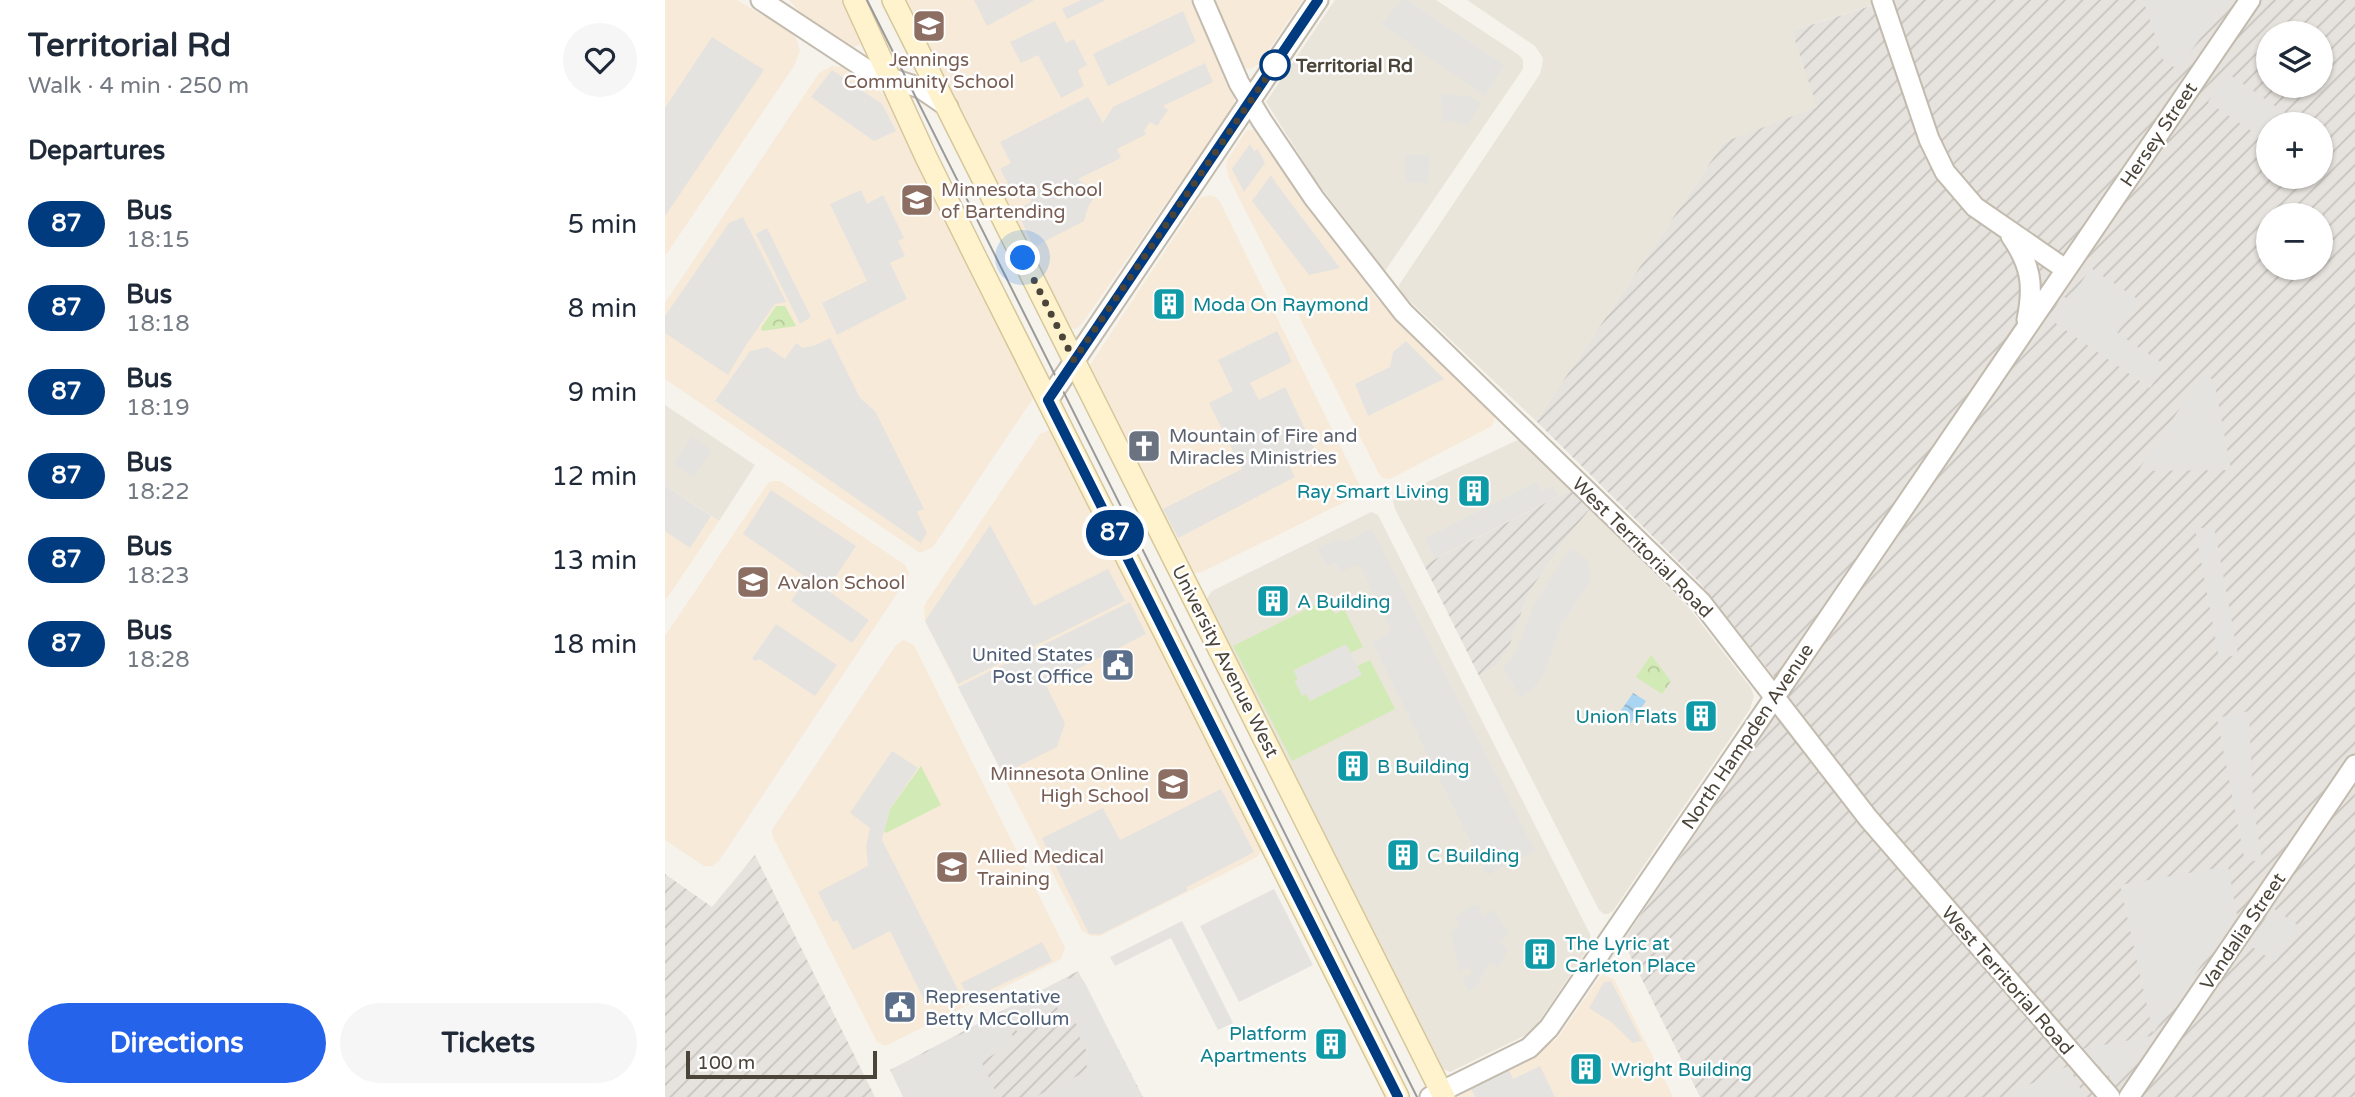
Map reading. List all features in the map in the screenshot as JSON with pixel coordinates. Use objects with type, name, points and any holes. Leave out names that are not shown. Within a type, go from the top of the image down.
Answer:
[{"type":"main road","points":[[854,0],[926,157],[1398,1097]]},
{"type":"main road","name":"University Avenue West","points":[[893,0],[1439,1095]]},
{"type":"street","points":[[761,0],[860,65],[890,79],[920,88],[948,107]]},
{"type":"street","name":"West Territorial Road","points":[[1203,0],[1239,83],[1314,198],[1383,289],[1403,312],[1701,601],[1868,818],[2110,1097]]},
{"type":"street","points":[[1048,400],[1318,0]]},
{"type":"street","points":[[1881,0],[1936,155],[1958,189],[1975,206],[2065,269]]},
{"type":"street","name":"Hersey Street","points":[[2065,269],[2250,0]]},
{"type":"street","name":"North Hampden Avenue","points":[[2007,229],[2024,254],[2031,283],[2025,331]]},
{"type":"street","name":"North Hampden Avenue","points":[[1439,1095],[1529,1048],[1549,1028],[2065,269]]},
{"type":"street","name":"Vandalia Street","points":[[2129,1097],[2355,765]]},
{"type":"shaded area","points":[[665,0],[737,0],[791,33],[796,38],[800,51],[794,66],[665,256]]},
{"type":"shaded area","points":[[789,0],[842,0],[859,34],[860,45],[853,47],[800,12]]},
{"type":"shaded area","points":[[902,0],[1191,0],[1234,96],[1234,102],[1231,110],[1076,329],[1067,327]]},
{"type":"shaded area","points":[[974,0],[1033,0],[1033,1],[987,26]]},
{"type":"shaded area","points":[[1081,0],[1106,0],[1067,19],[1062,9]]},
{"type":"shaded area","points":[[1211,0],[1303,0],[1258,65],[1250,69],[1240,64]]},
{"type":"shaded area","points":[[1335,0],[1436,0],[1523,60],[1523,69],[1385,271],[1314,178],[1266,102]]},
{"type":"shaded area","points":[[1402,0],[1407,0],[1505,65],[1485,96],[1381,24]]},
{"type":"shaded area","points":[[1467,0],[1870,0],[1872,5],[1792,31],[1818,108],[1724,142],[1536,421],[1400,292],[1399,285],[1540,74],[1542,66],[1543,58],[1535,46]]},
{"type":"shaded area","points":[[1889,0],[2355,0],[2355,1097],[1700,1097],[1623,941],[1789,696],[1699,582],[1536,421],[1724,142],[1817,107],[1792,31]]},
{"type":"shaded area","points":[[2143,0],[2228,0],[2182,63],[2174,67],[2164,62]]},
{"type":"shaded area","points":[[1183,11],[1196,42],[1108,86],[1093,54]]},
{"type":"shaded area","points":[[1055,21],[1066,43],[1074,39],[1087,65],[1078,70],[1084,86],[1061,98],[1038,55],[1021,63],[1010,42]]},
{"type":"shaded area","points":[[712,37],[764,70],[665,216],[665,108]]},
{"type":"shaded area","points":[[1205,63],[1213,82],[1163,106],[1168,110],[1157,126],[1150,122],[1144,131],[1147,134],[1117,149],[1121,158],[1078,179],[1097,194],[1089,205],[1084,221],[1034,247],[1016,210],[1031,202],[1025,191],[1015,197],[1000,169],[1011,163],[1000,142],[1088,97],[1103,123],[1113,107]]},
{"type":"shaded area","points":[[832,66],[844,67],[888,97],[1035,391],[1034,397],[933,547],[920,553],[665,379],[665,303],[819,73]]},
{"type":"shaded area","points":[[832,70],[882,104],[896,131],[874,141],[811,97]]},
{"type":"shaded area","points":[[2227,73],[2256,93],[2256,98],[2264,98],[2284,112],[2256,112],[2256,134],[2208,102]]},
{"type":"shaded area","points":[[1440,94],[1468,96],[1481,102],[1468,125],[1443,122]]},
{"type":"shaded area","points":[[1253,129],[1263,134],[1263,141],[1291,183],[1378,300],[1493,413],[1495,417],[1492,426],[1390,479],[1382,478],[1229,178],[1226,165],[1228,159],[1246,131]]},
{"type":"shaded area","points":[[1250,144],[1254,151],[1258,149],[1265,163],[1244,192],[1232,169]]},
{"type":"shaded area","points":[[1405,155],[1430,155],[1428,183],[1405,182]]},
{"type":"shaded area","points":[[1271,175],[1340,268],[1309,275],[1252,201]]},
{"type":"shaded area","points":[[861,190],[867,204],[883,195],[904,238],[898,241],[905,256],[890,263],[907,299],[837,335],[822,303],[867,281],[830,204]]},
{"type":"shaded area","points":[[1210,195],[1220,202],[1362,490],[1357,496],[1202,572],[1195,573],[1188,569],[1088,368],[1200,198]]},
{"type":"shaded area","points":[[743,217],[786,302],[775,304],[728,375],[665,333],[665,316],[729,223]]},
{"type":"shaded area","points":[[767,228],[811,317],[800,324],[756,234]]},
{"type":"shaded area","points":[[2091,268],[2139,300],[2117,333],[2165,365],[2150,388],[2048,318],[2063,296],[2069,300]]},
{"type":"shaded area","points":[[1277,331],[1292,362],[1250,383],[1259,400],[1285,387],[1314,448],[1287,462],[1295,477],[1178,538],[1163,509],[1242,469],[1209,403],[1233,391],[1218,360]]},
{"type":"shaded area","points":[[830,338],[860,398],[875,411],[924,509],[917,512],[927,533],[921,543],[715,401],[750,351],[767,347],[785,359],[796,343],[803,348]]},
{"type":"shaded area","points":[[1406,341],[1444,379],[1368,416],[1355,384],[1390,367],[1393,352]]},
{"type":"shaded area","points":[[2203,374],[2214,380],[2231,470],[2138,471]]},
{"type":"shaded area","points":[[665,405],[755,465],[719,521],[665,485]]},
{"type":"shaded area","points":[[1055,431],[1263,848],[1257,857],[1100,936],[1091,936],[1082,931],[925,621],[924,607],[927,601],[1040,434]]},
{"type":"shaded area","points":[[692,436],[712,450],[694,477],[674,464]]},
{"type":"shaded area","points":[[1520,439],[1571,490],[1424,565],[1393,501],[1399,495]]},
{"type":"shaded area","points":[[780,481],[905,565],[909,573],[719,861],[712,866],[704,866],[665,840],[665,636],[768,483]]},
{"type":"shaded area","points":[[1537,482],[1542,491],[1552,486],[1558,496],[1435,558],[1424,539]]},
{"type":"shaded area","points":[[665,485],[719,521],[665,601]]},
{"type":"shaded area","points":[[665,485],[711,516],[690,548],[665,531]]},
{"type":"shaded area","points":[[771,490],[856,546],[827,590],[869,620],[852,643],[791,601],[807,578],[743,534]]},
{"type":"shaded area","points":[[1571,490],[1590,509],[1529,592],[1510,644],[1498,665],[1479,676],[1424,565]]},
{"type":"shaded area","points":[[1590,509],[1690,609],[1751,688],[1754,696],[1750,709],[1613,911],[1608,914],[1599,910],[1479,676],[1498,665],[1510,644],[1529,592]]},
{"type":"shaded area","points":[[1371,512],[1378,515],[1590,934],[1591,944],[1532,1032],[1450,1072],[1441,1068],[1204,603],[1212,591]]},
{"type":"shaded area","points":[[990,525],[1034,606],[1108,569],[1125,601],[958,684],[925,621]]},
{"type":"shaded area","points":[[2214,526],[2238,655],[2219,658],[2195,529]]},
{"type":"shaded area","points":[[1372,529],[1535,851],[1487,875],[1372,642],[1392,631],[1359,564],[1341,572],[1335,562],[1327,566],[1317,548],[1340,538],[1345,542]]},
{"type":"shaded area","points":[[1570,548],[1588,560],[1591,580],[1560,628],[1545,672],[1537,684],[1521,698],[1503,669],[1517,650],[1535,602]]},
{"type":"shaded area","points":[[1130,602],[1146,634],[1046,685],[1065,723],[1057,747],[1003,774],[958,687]]},
{"type":"shaded area","points":[[776,624],[837,665],[815,696],[759,659],[752,659]]},
{"type":"shaded area","points":[[904,640],[914,645],[1065,948],[1061,959],[885,1046],[877,1042],[772,835],[772,830],[896,645]]},
{"type":"shaded area","points":[[1346,644],[1362,675],[1310,701],[1306,694],[1302,696],[1294,671]]},
{"type":"shaded area","points":[[2249,711],[2253,803],[2262,860],[2245,862],[2217,718]]},
{"type":"shaded area","points":[[892,751],[918,768],[890,809],[882,840],[958,990],[926,1004],[890,931],[853,950],[837,920],[833,922],[818,892],[868,866],[866,846],[870,828],[850,813]]},
{"type":"shaded area","points":[[1221,789],[1254,852],[1187,887],[1187,891],[1101,934],[1089,934],[1042,838],[1103,808],[1120,840]]},
{"type":"shaded area","points":[[755,855],[875,1097],[665,1097],[665,874],[712,907]]},
{"type":"shaded area","points":[[2228,866],[2237,915],[2153,1033],[2120,885]]},
{"type":"shaded area","points":[[1274,889],[1313,965],[1239,1002],[1200,926]]},
{"type":"shaded area","points":[[1478,904],[1483,915],[1494,910],[1509,934],[1500,943],[1508,949],[1498,968],[1490,962],[1477,986],[1469,991],[1462,979],[1472,974],[1469,968],[1459,971],[1451,931],[1460,927],[1454,916]]},
{"type":"shaded area","points":[[2273,908],[2299,926],[2275,962],[2248,944]]},
{"type":"shaded area","points":[[1182,921],[1233,1023],[1218,1030],[1171,938],[1115,966],[1110,957]]},
{"type":"shaded area","points":[[1042,942],[1052,961],[970,999],[961,983]]},
{"type":"shaded area","points":[[1078,971],[1143,1097],[904,1097],[890,1070]]},
{"type":"shaded area","points":[[1603,975],[1614,979],[1673,1097],[1458,1097],[1557,1039]]},
{"type":"shaded area","points":[[1075,977],[1085,983],[1142,1097],[1035,1097],[1089,1070],[1083,1059],[1089,1056],[1072,1015],[1063,1019],[1057,1007],[1026,1022],[1029,1028],[1018,1033],[1010,1020],[1007,1024],[1016,1043],[981,1061],[998,1097],[903,1097],[894,1078],[898,1067]]},
{"type":"shaded area","points":[[1611,981],[1642,1041],[1633,1043],[1611,1022],[1589,1008],[1604,982]]},
{"type":"shaded area","points":[[2151,1036],[2124,1075],[2114,1081],[2082,1049]]},
{"type":"shaded area","points":[[1540,1066],[1555,1097],[1475,1097],[1471,1089],[1509,1070],[1513,1079]]},
{"type":"shaded area","points":[[2068,1066],[2085,1097],[2003,1097]]},
{"type":"green space","points":[[776,306],[785,306],[796,326],[762,331],[761,328]]},
{"type":"green space","points":[[1327,599],[1335,614],[1344,609],[1363,647],[1350,653],[1345,645],[1294,670],[1298,679],[1295,681],[1303,695],[1306,693],[1310,701],[1361,675],[1357,666],[1370,660],[1395,709],[1292,761],[1233,646]]},
{"type":"green space","points":[[1651,655],[1671,681],[1662,694],[1636,677]]},
{"type":"green space","points":[[921,766],[941,805],[886,833],[884,831],[890,809]]},
{"type":"water","points":[[1633,693],[1646,701],[1630,724],[1618,715]]},
{"type":"tram line","points":[[867,0],[1417,1097]]},
{"type":"bus line","name":"87","points":[[1318,0],[1048,400],[1398,1097]]},
{"type":"place","name":"Jennings Community School","points":[[929,26]]},
{"type":"place","name":"Territorial Rd","points":[[1275,65]]},
{"type":"place","name":"Minnesota School of Bartending","points":[[917,200]]},
{"type":"place","name":"Moda On Raymond","points":[[1169,304]]},
{"type":"place","name":"Mountain of Fire and Miracles Ministries","points":[[1144,446]]},
{"type":"place","name":"Ray Smart Living","points":[[1474,491]]},
{"type":"place","name":"Avalon School","points":[[753,582]]},
{"type":"place","name":"A Building","points":[[1273,601]]},
{"type":"place","name":"United States Post Office","points":[[1118,665]]},
{"type":"place","name":"Union Flats","points":[[1701,716]]},
{"type":"place","name":"B Building","points":[[1353,766]]},
{"type":"place","name":"Minnesota Online High School","points":[[1173,784]]},
{"type":"place","name":"C Building","points":[[1403,855]]},
{"type":"place","name":"Allied Medical Training","points":[[952,867]]},
{"type":"place","name":"The Lyric at Carleton Place","points":[[1540,954]]},
{"type":"place","name":"Representative Betty McCollum","points":[[900,1007]]},
{"type":"place","name":"Platform Apartments","points":[[1331,1044]]},
{"type":"place","name":"Wright Building","points":[[1586,1069]]},
{"type":"route","points":[[1023,258],[1074,360],[1275,65]]}]
